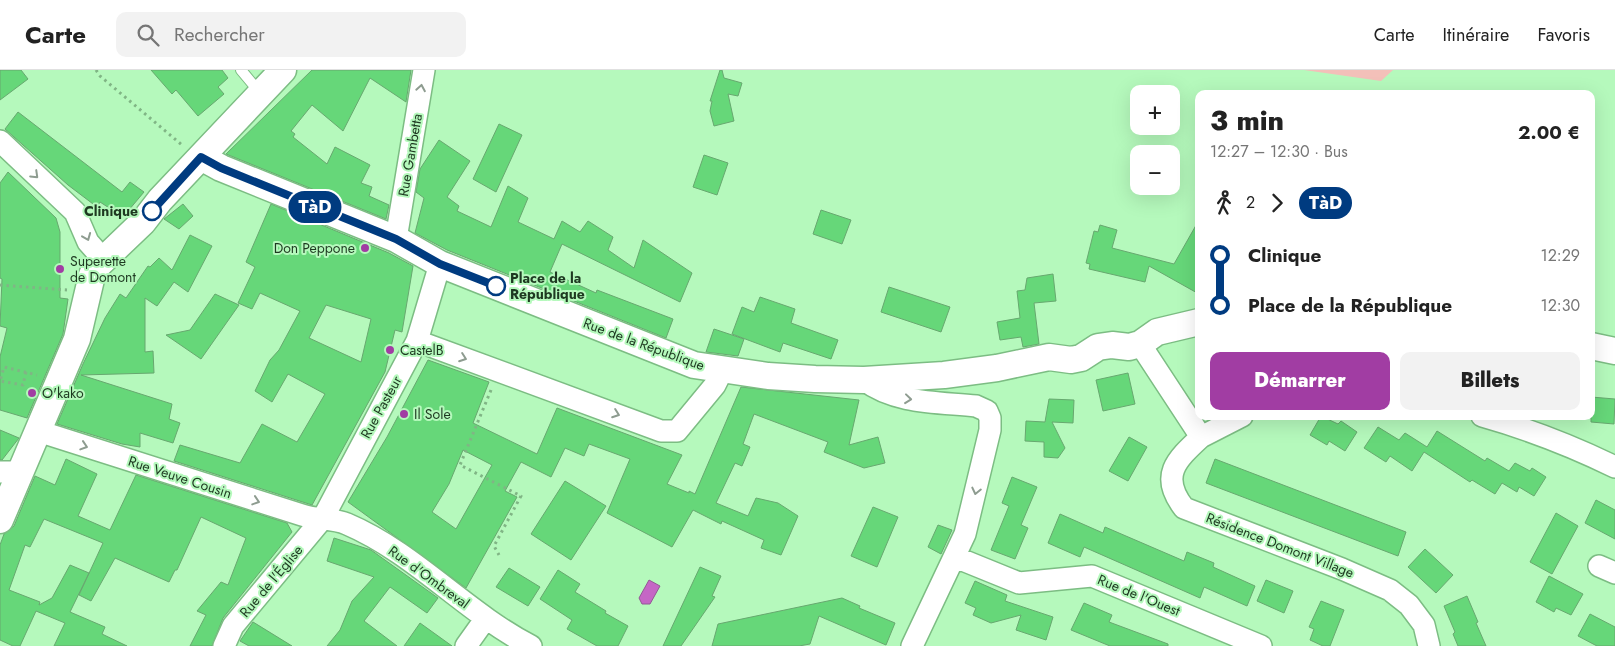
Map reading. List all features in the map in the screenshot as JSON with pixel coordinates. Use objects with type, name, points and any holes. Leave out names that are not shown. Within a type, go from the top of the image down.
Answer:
[{"type":"street","points":[[0,520],[10,472],[38,431],[77,339],[92,275],[103,258],[138,228],[193,152],[262,94],[283,70]]},
{"type":"street","name":"Rue Gambetta","points":[[396,239],[424,70]]},
{"type":"street","points":[[0,141],[74,212],[88,242],[103,258]]},
{"type":"street","name":"Rue de la République","points":[[193,152],[221,168],[396,239],[440,264],[694,365],[722,371],[814,379],[864,380],[944,375],[997,368],[1049,356],[1071,360],[1081,358],[1098,347],[1112,345],[1129,347],[1140,344],[1157,332],[1195,323]]},
{"type":"street","name":"Rue Pasteur","points":[[323,518],[417,341],[440,264]]},
{"type":"street","points":[[417,341],[661,431],[677,430],[715,386],[722,371]]},
{"type":"street","points":[[1140,344],[1201,437]]},
{"type":"street","points":[[1595,347],[1615,351]]},
{"type":"street","points":[[864,380],[876,389],[895,397],[976,406],[987,411],[990,418],[990,430],[965,534],[912,646]]},
{"type":"street","name":"Résidence Domont Village","points":[[1234,420],[1201,437],[1178,458],[1172,475],[1172,493],[1184,508],[1342,569],[1390,590],[1409,605],[1424,625],[1429,646]]},
{"type":"street","points":[[1496,420],[1586,453],[1615,467]]},
{"type":"street","name":"Rue Veuve Cousin","points":[[38,431],[302,515],[323,518]]},
{"type":"street","name":"Rue d'Ombreval","points":[[323,518],[346,524],[385,544],[486,618],[531,646]]},
{"type":"street","name":"Rue de l'Église","points":[[224,646],[233,626],[323,518]]},
{"type":"street","name":"Rue de l'Ouest","points":[[955,558],[1019,583],[1092,576],[1261,646]]},
{"type":"street","points":[[466,646],[486,618]]},
{"type":"lane","points":[[241,70],[262,94]]},
{"type":"path","points":[[96,70],[100,76],[193,152]]},
{"type":"path","points":[[0,286],[88,292]]},
{"type":"path","points":[[26,372],[23,385],[0,381],[4,367],[26,372],[59,383]]},
{"type":"path","points":[[499,555],[494,546],[521,496],[460,465],[500,371]]},
{"type":"shaded area","points":[[1304,70],[1393,70],[1381,81]]},
{"type":"shaded area","points":[[649,580],[660,586],[650,604],[642,604],[639,598]]},
{"type":"building","points":[[0,70],[21,70],[28,79],[0,100]]},
{"type":"building","points":[[151,70],[222,70],[228,78],[218,87],[224,94],[198,116],[176,90],[172,94]]},
{"type":"building","points":[[312,70],[411,70],[406,102],[370,78],[343,131],[312,105],[291,131],[295,134],[293,137],[327,164],[335,147],[370,165],[361,183],[372,187],[369,196],[389,205],[386,219],[226,154]]},
{"type":"building","points":[[720,70],[722,70],[724,78],[742,83],[738,96],[728,94],[734,121],[714,126],[710,111],[712,101],[710,101]]},
{"type":"building","points":[[18,112],[122,192],[130,182],[144,192],[123,217],[100,202],[97,207],[68,185],[5,129]]},
{"type":"building","points":[[499,124],[522,135],[496,192],[473,179]]},
{"type":"building","points":[[439,140],[470,161],[447,197],[459,206],[457,211],[491,227],[508,186],[528,198],[518,222],[554,239],[562,221],[580,232],[588,221],[613,237],[608,250],[634,268],[643,240],[692,273],[680,302],[562,244],[550,272],[596,293],[597,290],[673,319],[666,338],[447,250],[415,233],[424,198],[416,192],[420,169]]},
{"type":"building","points":[[704,155],[728,163],[717,195],[693,187]]},
{"type":"building","points":[[8,172],[56,218],[60,232],[60,298],[68,299],[63,334],[27,418],[0,410],[0,357],[7,328],[0,326],[2,279],[0,278],[0,183]]},
{"type":"building","points":[[183,204],[193,216],[179,229],[164,219]]},
{"type":"building","points":[[271,204],[389,253],[413,266],[402,332],[395,330],[385,372],[312,505],[174,461],[180,445],[240,463],[262,424],[297,442],[325,394],[288,374],[272,402],[255,391],[270,360],[279,350],[300,311],[260,293],[252,309],[238,303],[255,267],[246,262]],"holes":[[[326,305],[371,319],[361,362],[309,338]]]},
{"type":"building","points":[[821,210],[851,220],[842,244],[813,234]]},
{"type":"building","points":[[1100,225],[1117,230],[1112,248],[1174,264],[1195,227],[1195,292],[1149,266],[1145,282],[1089,269],[1090,264],[1086,263],[1094,231],[1098,232]]},
{"type":"building","points":[[190,235],[212,246],[188,292],[174,282],[157,306],[145,298],[145,352],[153,351],[154,373],[81,375],[172,404],[169,419],[180,423],[173,443],[140,433],[140,447],[122,444],[57,424],[105,318],[120,294],[126,298],[148,266],[150,267],[159,258],[172,270]]},
{"type":"building","points":[[1053,274],[1056,301],[1034,303],[1039,344],[1023,347],[1021,337],[1000,340],[997,322],[1020,318],[1017,291],[1025,290],[1027,278]]},
{"type":"building","points":[[889,287],[950,307],[941,332],[881,312]]},
{"type":"building","points":[[215,294],[239,305],[201,359],[166,335],[190,330]]},
{"type":"building","points":[[760,297],[795,309],[791,323],[838,340],[831,359],[783,343],[780,352],[732,334],[742,307],[754,312]]},
{"type":"building","points":[[714,329],[744,339],[738,356],[706,352]]},
{"type":"building","points":[[428,360],[489,382],[473,423],[537,454],[557,408],[682,455],[667,484],[689,493],[689,491],[695,494],[741,387],[859,400],[849,445],[878,437],[885,463],[864,468],[824,452],[828,442],[754,414],[743,444],[750,447],[742,466],[735,463],[716,503],[748,516],[756,498],[778,503],[798,516],[781,555],[761,548],[764,540],[722,521],[721,524],[693,510],[672,547],[607,513],[630,459],[589,444],[584,456],[565,448],[551,477],[521,462],[505,491],[517,497],[466,588],[348,502],[387,437]],"holes":[[[463,450],[492,465],[456,529],[432,512],[449,484]]]},
{"type":"building","points":[[1128,373],[1135,404],[1103,411],[1096,380]]},
{"type":"building","points":[[1595,397],[1615,399],[1614,424],[1591,422],[1591,420],[1595,420]]},
{"type":"building","points":[[1049,399],[1074,400],[1073,423],[1052,422],[1065,448],[1058,458],[1044,457],[1044,442],[1025,441],[1026,421],[1045,422]]},
{"type":"building","points":[[1319,420],[1330,420],[1338,424],[1341,421],[1357,432],[1345,451],[1329,441],[1327,445],[1310,435]]},
{"type":"building","points":[[1378,427],[1399,440],[1405,433],[1427,447],[1437,431],[1485,461],[1487,458],[1509,471],[1515,463],[1530,471],[1532,468],[1546,477],[1534,496],[1519,487],[1517,492],[1502,483],[1495,494],[1472,480],[1470,482],[1424,452],[1412,471],[1390,456],[1386,462],[1364,448]]},
{"type":"building","points":[[0,430],[19,438],[2,460],[0,460]]},
{"type":"building","points":[[1129,437],[1147,447],[1128,481],[1109,471]]},
{"type":"building","points":[[66,459],[97,474],[78,516],[110,530],[136,475],[287,523],[292,532],[223,618],[212,646],[190,646],[206,615],[197,611],[221,582],[228,585],[246,538],[201,517],[177,570],[175,570],[169,582],[115,558],[91,601],[79,595],[103,543],[44,519],[30,547],[25,545],[9,590],[40,602],[39,605],[52,598],[70,565],[89,573],[70,612],[105,627],[102,634],[127,646],[54,646],[65,623],[36,611],[20,646],[13,646],[0,640],[0,545],[4,534],[14,526],[35,476],[55,485]]},
{"type":"building","points":[[1215,459],[1406,532],[1398,556],[1206,483]]},
{"type":"building","points":[[1012,477],[1037,487],[1021,525],[1028,528],[1015,559],[991,550],[1009,506],[1002,503]]},
{"type":"building","points":[[565,481],[606,506],[571,560],[531,534]]},
{"type":"building","points":[[1596,500],[1615,510],[1615,539],[1585,523]]},
{"type":"building","points":[[873,507],[898,517],[877,567],[851,556]]},
{"type":"building","points":[[1556,513],[1578,526],[1552,574],[1530,562]]},
{"type":"building","points":[[1060,514],[1103,533],[1105,527],[1184,561],[1187,552],[1214,563],[1213,567],[1255,586],[1247,606],[1204,587],[1200,598],[1084,547],[1080,557],[1048,543]]},
{"type":"building","points":[[938,525],[952,530],[941,554],[928,547]]},
{"type":"building","points":[[334,538],[371,550],[438,598],[427,613],[390,587],[364,621],[397,646],[327,646],[340,630],[352,601],[374,577],[327,561]]},
{"type":"building","points":[[1425,549],[1453,575],[1436,593],[1408,567]]},
{"type":"building","points":[[700,567],[721,576],[712,596],[715,597],[681,646],[663,646]]},
{"type":"building","points":[[509,568],[540,587],[528,606],[496,587]]},
{"type":"building","points":[[558,570],[580,584],[575,592],[628,626],[618,646],[597,646],[567,629],[572,620],[540,599]]},
{"type":"building","points":[[1549,576],[1583,594],[1571,615],[1556,608],[1554,612],[1536,602]]},
{"type":"building","points":[[1266,580],[1293,591],[1284,613],[1257,601]]},
{"type":"building","points":[[975,581],[1007,595],[1005,601],[1053,617],[1046,640],[1016,630],[1021,615],[991,623],[973,615],[976,608],[965,603]]},
{"type":"building","points":[[1467,596],[1486,646],[1458,646],[1453,634],[1455,632],[1444,606]]},
{"type":"building","points":[[842,598],[860,606],[859,608],[895,623],[886,645],[819,616],[810,644],[799,646],[712,646],[718,624]]},
{"type":"building","points":[[1321,601],[1344,610],[1330,646],[1323,646],[1310,640],[1314,629],[1309,627]]},
{"type":"building","points":[[1084,603],[1112,615],[1109,622],[1168,644],[1168,646],[1110,646],[1071,630]]},
{"type":"building","points":[[1590,614],[1615,627],[1615,646],[1597,646],[1578,636]]},
{"type":"building","points":[[253,622],[292,646],[249,646],[240,641]]},
{"type":"building","points":[[420,623],[452,646],[404,646]]},
{"type":"bus line","name":"TàD","points":[[152,211],[201,157],[221,168],[396,239],[440,264],[496,286]]},
{"type":"place","name":"Clinique","points":[[152,211]]},
{"type":"place","name":"Don Peppone","points":[[365,248]]},
{"type":"place","name":"Superette de Domont","points":[[60,269]]},
{"type":"place","name":"Place de la République","points":[[496,286]]},
{"type":"place","name":"CastelB","points":[[390,350]]},
{"type":"place","name":"O'kako","points":[[32,393]]},
{"type":"place","name":"Il Sole","points":[[404,414]]}]
